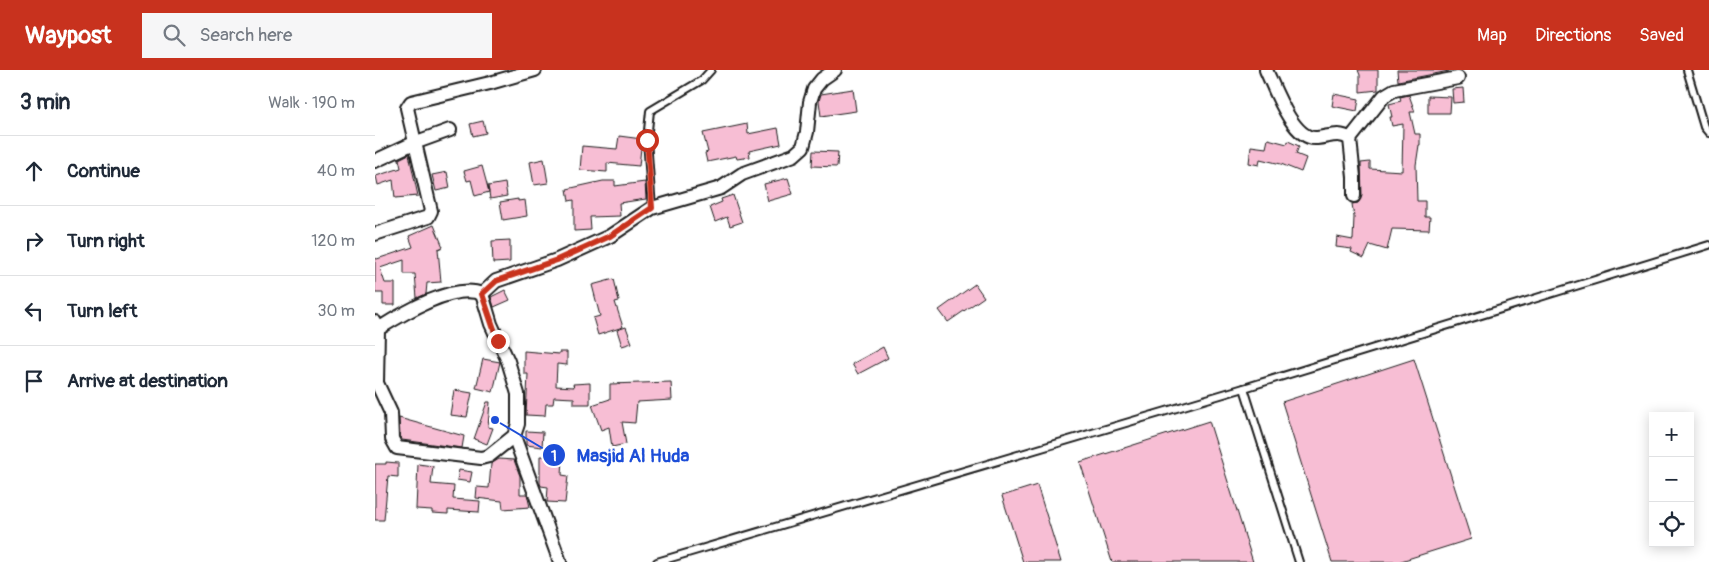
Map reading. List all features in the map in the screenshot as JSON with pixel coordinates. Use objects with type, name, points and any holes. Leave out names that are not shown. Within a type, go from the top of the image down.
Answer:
[{"type":"street","points":[[375,234],[429,216],[431,210],[407,108],[411,102],[535,70]]},
{"type":"street","points":[[482,294],[496,281],[557,260],[610,236],[652,208],[721,188],[742,174],[794,155],[803,147],[807,132],[810,102],[814,90],[822,79],[835,70]]},
{"type":"street","points":[[1266,70],[1284,109],[1297,129],[1310,138],[1338,134],[1350,139]]},
{"type":"street","points":[[1354,196],[1350,139],[1384,96],[1393,90],[1458,78]]},
{"type":"street","points":[[375,161],[414,143],[449,130]]},
{"type":"street","points":[[462,290],[482,294],[491,324],[508,361],[518,394],[518,424],[514,436],[489,456],[481,458],[397,448],[392,439],[391,413],[377,383],[377,325],[398,317],[435,298],[462,290]]},
{"type":"street","points":[[514,436],[560,562]]},
{"type":"lane","points":[[652,208],[647,140],[650,111],[702,80],[711,70]]},
{"type":"lane","points":[[1687,70],[1704,127],[1709,133]]},
{"type":"lane","points":[[657,562],[1244,388],[1709,246]]},
{"type":"lane","points":[[1244,388],[1299,562]]},
{"type":"building","points":[[1358,70],[1378,70],[1378,90],[1360,92],[1360,75]]},
{"type":"building","points":[[1397,70],[1449,70],[1449,71],[1398,81]]},
{"type":"building","points":[[1463,88],[1464,102],[1453,103],[1452,89]]},
{"type":"building","points":[[853,89],[856,111],[821,116],[819,101],[821,94]]},
{"type":"building","points":[[1334,94],[1359,99],[1357,111],[1332,106]]},
{"type":"building","points":[[1409,95],[1415,112],[1410,112],[1415,134],[1420,134],[1416,165],[1417,201],[1425,201],[1425,217],[1430,217],[1429,230],[1392,229],[1387,250],[1370,245],[1364,258],[1351,252],[1352,249],[1336,247],[1337,237],[1353,240],[1354,217],[1352,204],[1358,203],[1362,196],[1361,163],[1370,162],[1370,169],[1402,171],[1403,124],[1392,126],[1389,104],[1401,101],[1400,97]]},
{"type":"building","points":[[1428,96],[1451,97],[1450,113],[1428,113]]},
{"type":"building","points":[[483,121],[486,133],[473,136],[470,124]]},
{"type":"building","points":[[747,124],[748,134],[778,128],[781,144],[749,151],[750,157],[737,159],[736,156],[707,162],[705,153],[708,152],[703,133]]},
{"type":"building","points":[[619,136],[642,139],[639,166],[607,163],[607,172],[580,170],[582,146],[617,149]]},
{"type":"building","points":[[1268,139],[1287,144],[1288,141],[1299,146],[1296,154],[1306,158],[1301,172],[1281,164],[1260,159],[1259,165],[1249,163],[1251,146],[1266,148]]},
{"type":"building","points":[[813,151],[838,152],[837,167],[812,166]]},
{"type":"building","points":[[409,154],[418,196],[395,198],[393,180],[378,185],[376,176],[401,168],[399,159]]},
{"type":"building","points":[[544,159],[548,183],[534,185],[530,162]]},
{"type":"building","points":[[482,166],[489,192],[475,196],[471,180],[467,181],[464,171]]},
{"type":"building","points":[[447,172],[450,188],[436,191],[432,175]]},
{"type":"building","points":[[788,178],[793,194],[768,201],[764,184]]},
{"type":"building","points":[[603,181],[615,181],[615,186],[645,182],[646,199],[619,203],[620,216],[590,217],[591,230],[574,231],[574,200],[569,201],[567,189]]},
{"type":"building","points":[[505,183],[507,196],[490,199],[488,186]]},
{"type":"building","points":[[733,195],[742,222],[730,226],[727,217],[715,222],[710,207],[722,202],[721,199]]},
{"type":"building","points":[[518,199],[518,201],[525,200],[527,216],[503,220],[500,202]]},
{"type":"building","points":[[434,225],[443,247],[438,249],[441,282],[427,283],[426,294],[417,298],[415,274],[404,274],[404,260],[380,268],[385,283],[395,283],[395,305],[383,305],[383,293],[375,293],[375,258],[377,259],[413,247],[409,236]]},
{"type":"building","points":[[510,240],[510,262],[493,263],[492,241]]},
{"type":"building","points":[[614,279],[619,301],[615,302],[623,327],[598,335],[593,318],[600,316],[592,285]]},
{"type":"building","points":[[975,284],[984,297],[948,322],[939,310]]},
{"type":"building","points":[[505,290],[510,300],[494,307],[491,297]]},
{"type":"building","points":[[626,327],[632,343],[622,346],[617,330]]},
{"type":"building","points":[[883,347],[888,358],[858,374],[852,364]]},
{"type":"building","points":[[524,351],[559,354],[559,352],[567,352],[567,365],[557,364],[556,386],[574,387],[573,384],[590,383],[590,404],[574,404],[574,398],[554,397],[553,404],[546,404],[545,416],[526,415],[528,374],[524,374]]},
{"type":"building","points":[[483,359],[500,362],[493,392],[476,388]]},
{"type":"building","points":[[1414,359],[1471,539],[1398,562],[1332,562],[1282,402]]},
{"type":"building","points":[[671,382],[672,400],[637,402],[635,423],[622,422],[626,444],[612,447],[609,427],[601,430],[592,405],[610,399],[610,384]]},
{"type":"building","points":[[454,390],[472,393],[467,417],[450,415]]},
{"type":"building","points":[[487,402],[490,402],[488,427],[493,428],[487,444],[474,439]]},
{"type":"building","points":[[399,418],[464,436],[462,448],[402,440],[400,437]]},
{"type":"building","points":[[1209,421],[1253,562],[1112,562],[1080,462]]},
{"type":"building","points":[[526,431],[543,432],[542,447],[526,445]]},
{"type":"building","points":[[540,456],[563,458],[562,475],[568,476],[565,503],[547,502],[548,487],[541,486],[540,483]]},
{"type":"building","points":[[499,459],[514,460],[520,476],[520,494],[527,494],[530,507],[503,509],[502,501],[476,498],[477,487],[489,488],[491,464]]},
{"type":"building","points":[[386,462],[398,463],[398,477],[388,476],[384,520],[375,520],[375,464],[386,464]]},
{"type":"building","points":[[418,464],[433,466],[431,484],[454,486],[453,499],[480,501],[479,512],[448,510],[448,514],[416,509]]},
{"type":"building","points":[[459,470],[472,472],[470,482],[457,480]]},
{"type":"building","points":[[1037,485],[1061,562],[1023,562],[1002,496]]},
{"type":"place","name":"Masjid Al Huda","points":[[495,420]]},
{"type":"route","points":[[498,341],[482,294],[496,281],[557,260],[610,236],[652,208],[647,140]]}]
